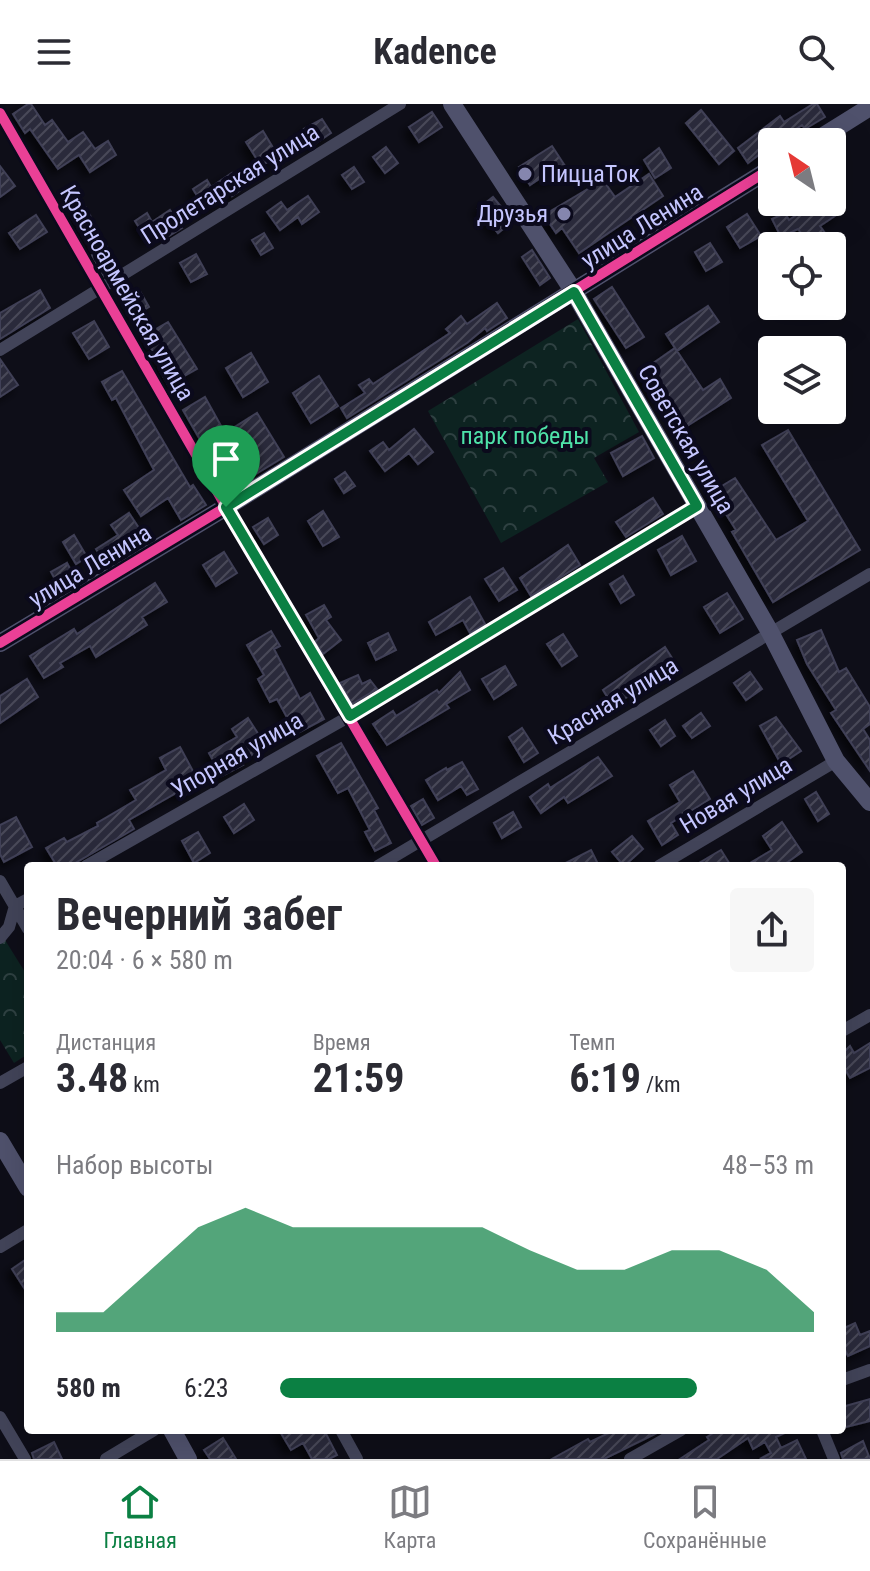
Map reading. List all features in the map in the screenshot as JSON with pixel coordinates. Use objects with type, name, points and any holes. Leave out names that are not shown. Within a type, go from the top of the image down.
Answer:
[{"type":"street","name":"Пролетарская улица","points":[[0,350],[400,104]]},
{"type":"street","name":"Советская улица","points":[[452,104],[574,292],[770,632],[836,761],[870,802]]},
{"type":"street","points":[[836,128],[870,107]]},
{"type":"street","name":"Красноармейская улица","points":[[0,113],[434,862]]},
{"type":"street","name":"улица Ленина","points":[[0,643],[226,507],[758,177]]},
{"type":"street","name":"Упорная улица","points":[[93,862],[350,716],[697,506]]},
{"type":"street","name":"Красная улица","points":[[385,862],[870,574]]},
{"type":"street","name":"Новая улица","points":[[666,862],[836,761]]},
{"type":"street","points":[[0,881],[24,922]]},
{"type":"street","points":[[0,938],[9,927],[15,906],[24,901]]},
{"type":"street","points":[[846,1029],[870,1015]]},
{"type":"street","points":[[0,1083],[24,1069]]},
{"type":"street","points":[[0,1141],[24,1181]]},
{"type":"street","points":[[0,1247],[24,1232]]},
{"type":"street","points":[[846,1379],[870,1370]]},
{"type":"street","points":[[0,1417],[25,1459]]},
{"type":"street","points":[[106,1459],[147,1434]]},
{"type":"street","points":[[174,1434],[188,1459]]},
{"type":"street","points":[[343,1434],[357,1459]]},
{"type":"street","points":[[630,1459],[674,1434]]},
{"type":"street","points":[[824,1434],[834,1459]]},
{"type":"green space","name":"парк победы","points":[[578,319],[639,432],[594,458],[608,482],[501,543],[428,411]]},
{"type":"green space","points":[[5,940],[24,971],[24,1057],[14,1063],[0,1040],[0,944]]},
{"type":"building","points":[[28,104],[45,125],[52,120],[68,142],[83,132],[95,149],[108,141],[116,155],[90,172],[79,155],[58,169],[30,129],[25,133],[13,114]]},
{"type":"building","points":[[813,104],[817,104],[825,117],[807,128],[802,125],[798,128],[764,128],[780,116],[784,122]]},
{"type":"building","points":[[701,110],[734,151],[719,164],[686,123]]},
{"type":"building","points":[[432,112],[442,127],[419,142],[409,127]]},
{"type":"building","points":[[322,119],[331,133],[313,145],[304,129]]},
{"type":"building","points":[[263,131],[278,156],[261,166],[246,142]]},
{"type":"building","points":[[758,133],[758,156],[748,163],[738,148]]},
{"type":"building","points":[[552,146],[567,169],[546,182],[542,177],[530,185],[519,167]]},
{"type":"building","points":[[386,147],[398,163],[385,173],[373,157]]},
{"type":"building","points":[[659,148],[671,168],[655,178],[644,160]]},
{"type":"building","points":[[0,166],[15,186],[0,197]]},
{"type":"building","points":[[354,167],[364,182],[352,189],[342,175]]},
{"type":"building","points":[[232,173],[242,189],[205,209],[193,189],[207,180],[211,187]]},
{"type":"building","points":[[649,174],[663,196],[579,253],[562,228],[556,233],[544,215],[603,180],[615,197]]},
{"type":"building","points":[[308,196],[319,212],[302,224],[298,217],[280,230],[267,212],[281,202],[287,210]]},
{"type":"building","points":[[493,197],[513,221],[498,233],[478,209]]},
{"type":"building","points":[[86,208],[118,267],[104,276],[92,255],[95,253],[72,217]]},
{"type":"building","points":[[170,210],[182,228],[169,236],[164,228],[147,240],[135,221],[147,213],[152,222]]},
{"type":"building","points":[[747,214],[758,232],[758,238],[740,248],[727,227]]},
{"type":"building","points":[[36,215],[47,232],[20,249],[9,233]]},
{"type":"building","points":[[787,216],[789,220],[795,216],[835,216],[820,226],[824,232],[800,232],[798,229],[778,232],[772,219]]},
{"type":"building","points":[[264,233],[273,248],[261,255],[252,240]]},
{"type":"building","points":[[710,243],[722,262],[706,271],[695,252]]},
{"type":"building","points":[[532,250],[550,278],[540,285],[522,257]]},
{"type":"building","points":[[196,254],[207,274],[191,282],[180,263]]},
{"type":"building","points":[[612,287],[644,337],[626,348],[594,299]]},
{"type":"building","points":[[40,290],[50,308],[0,339],[0,313]]},
{"type":"building","points":[[141,293],[149,307],[132,317],[124,303]]},
{"type":"building","points":[[497,303],[507,318],[487,331],[485,328],[467,343],[347,418],[341,408],[365,393],[359,385],[369,379],[373,384],[450,333],[446,329],[461,316],[467,324]]},
{"type":"building","points":[[708,306],[719,322],[677,351],[666,334]]},
{"type":"building","points":[[94,321],[109,347],[89,359],[73,333]]},
{"type":"building","points":[[168,322],[197,369],[168,385],[159,369],[162,367],[144,336]]},
{"type":"building","points":[[675,348],[703,390],[720,379],[731,398],[684,428],[661,394],[656,398],[639,373]]},
{"type":"building","points":[[251,353],[268,382],[243,397],[226,368]]},
{"type":"building","points":[[0,359],[18,385],[0,397]]},
{"type":"building","points":[[122,371],[190,487],[193,485],[206,505],[181,520],[168,498],[141,516],[124,490],[154,470],[116,398],[112,400],[102,382]]},
{"type":"building","points":[[319,376],[338,406],[311,423],[293,393]]},
{"type":"building","points":[[205,397],[225,433],[257,413],[284,457],[229,490],[183,410]]},
{"type":"building","points":[[414,429],[433,452],[418,464],[409,453],[385,471],[370,451],[383,442],[389,450]]},
{"type":"building","points":[[788,430],[860,550],[773,602],[732,532],[736,530],[712,492],[735,478],[776,540],[808,521],[762,445]]},
{"type":"building","points":[[642,436],[654,458],[623,476],[611,453]]},
{"type":"building","points":[[345,472],[355,486],[344,493],[335,479]]},
{"type":"building","points":[[653,498],[663,514],[626,537],[616,522]]},
{"type":"building","points":[[323,511],[339,537],[323,546],[308,521]]},
{"type":"building","points":[[129,513],[147,540],[106,565],[96,549],[118,535],[111,525]]},
{"type":"building","points":[[268,518],[278,535],[264,544],[253,527]]},
{"type":"building","points":[[74,535],[87,557],[76,564],[63,542]]},
{"type":"building","points":[[682,536],[696,561],[671,575],[658,550]]},
{"type":"building","points":[[568,545],[580,565],[531,596],[520,578]]},
{"type":"building","points":[[224,552],[237,573],[216,586],[203,565]]},
{"type":"building","points":[[67,563],[77,582],[62,592],[51,572]]},
{"type":"building","points":[[503,568],[517,590],[499,601],[485,579]]},
{"type":"building","points":[[623,576],[634,595],[621,603],[610,584]]},
{"type":"building","points":[[155,583],[167,602],[142,617],[147,625],[96,657],[90,646],[60,663],[63,667],[44,678],[30,656],[74,629],[77,634]]},
{"type":"building","points":[[727,593],[743,619],[720,633],[704,607]]},
{"type":"building","points":[[470,597],[485,624],[470,633],[463,620],[436,635],[429,622]]},
{"type":"building","points":[[324,605],[331,617],[326,620],[341,640],[323,654],[315,642],[319,638],[306,615]]},
{"type":"building","points":[[821,630],[839,672],[846,668],[870,707],[870,724],[863,729],[870,740],[870,771],[831,713],[836,710],[807,664],[797,640]]},
{"type":"building","points":[[271,631],[280,646],[274,649],[300,699],[310,693],[324,719],[296,734],[277,699],[270,702],[258,679],[264,675],[247,645]]},
{"type":"building","points":[[388,633],[396,650],[376,660],[368,643]]},
{"type":"building","points":[[563,634],[577,656],[562,666],[547,644]]},
{"type":"building","points":[[665,647],[679,669],[669,676],[666,672],[613,706],[603,690]]},
{"type":"building","points":[[505,666],[516,685],[494,699],[482,679]]},
{"type":"building","points":[[460,672],[470,690],[446,704],[449,708],[387,745],[373,724],[393,711],[396,716],[437,690],[439,693]]},
{"type":"building","points":[[750,672],[762,689],[746,700],[734,683]]},
{"type":"building","points":[[358,675],[362,684],[370,680],[377,689],[352,704],[340,683]]},
{"type":"building","points":[[27,679],[38,697],[0,723],[0,696]]},
{"type":"building","points":[[701,713],[710,726],[692,738],[683,726]]},
{"type":"building","points":[[776,717],[801,751],[781,764],[760,726]]},
{"type":"building","points":[[248,718],[266,746],[241,762],[243,765],[222,776],[209,753],[237,737],[232,729]]},
{"type":"building","points":[[665,720],[675,736],[661,746],[650,730]]},
{"type":"building","points":[[522,728],[538,753],[524,762],[509,737]]},
{"type":"building","points":[[341,743],[378,808],[374,810],[391,843],[375,851],[365,832],[370,830],[348,788],[338,793],[317,756]]},
{"type":"building","points":[[180,747],[201,786],[181,797],[178,792],[129,820],[134,829],[77,862],[55,862],[46,848],[64,838],[67,842],[98,826],[97,823],[136,800],[130,790],[166,770],[160,758]]},
{"type":"building","points":[[598,757],[612,776],[568,803],[564,797],[541,813],[530,797]]},
{"type":"building","points":[[462,762],[478,789],[467,795],[461,786],[438,800],[426,780]]},
{"type":"building","points":[[693,771],[710,799],[671,823],[678,835],[662,845],[648,821],[680,802],[670,785]]},
{"type":"building","points":[[816,792],[829,814],[818,821],[805,799]]},
{"type":"building","points":[[423,799],[434,818],[422,825],[411,806]]},
{"type":"building","points":[[244,804],[254,820],[234,833],[224,817]]},
{"type":"building","points":[[513,812],[521,827],[502,838],[494,823]]},
{"type":"building","points":[[16,817],[32,847],[4,862],[0,854],[0,825]]},
{"type":"building","points":[[782,822],[802,852],[788,862],[752,862],[772,850],[763,836]]},
{"type":"building","points":[[198,832],[210,853],[193,862],[182,841]]},
{"type":"building","points":[[632,836],[643,849],[628,862],[621,862],[612,852]]},
{"type":"building","points":[[591,850],[597,862],[568,862]]},
{"type":"building","points":[[721,850],[728,862],[701,862]]},
{"type":"building","points":[[870,1043],[870,1068],[850,1078],[846,1071],[846,1050],[850,1046],[854,1053]]},
{"type":"building","points":[[24,1261],[24,1288],[12,1269]]},
{"type":"building","points":[[855,1323],[860,1335],[870,1331],[870,1346],[848,1356],[846,1327]]},
{"type":"building","points":[[870,1399],[870,1421],[846,1427],[846,1406]]},
{"type":"building","points":[[281,1434],[326,1434],[337,1455],[329,1459],[312,1459],[303,1443],[291,1450]]},
{"type":"building","points":[[607,1434],[655,1434],[604,1459],[552,1459],[588,1439],[590,1442]]},
{"type":"building","points":[[712,1434],[782,1434],[776,1437],[781,1448],[797,1440],[806,1459],[760,1459],[771,1453],[765,1442],[753,1449],[748,1438],[717,1459],[680,1459],[709,1440],[707,1437]]},
{"type":"building","points":[[223,1438],[236,1459],[210,1459],[204,1450]]},
{"type":"building","points":[[863,1441],[870,1459],[843,1459],[841,1453]]},
{"type":"building","points":[[54,1442],[62,1459],[34,1459],[32,1453]]},
{"type":"cycle path","points":[[0,113],[434,862]]},
{"type":"cycle path","points":[[0,643],[226,507],[758,177]]},
{"type":"place","name":"ПиццаТок","points":[[525,174]]},
{"type":"place","name":"Друзья","points":[[564,214]]},
{"type":"route","points":[[574,292],[697,506],[350,716],[226,507],[574,292]]}]
